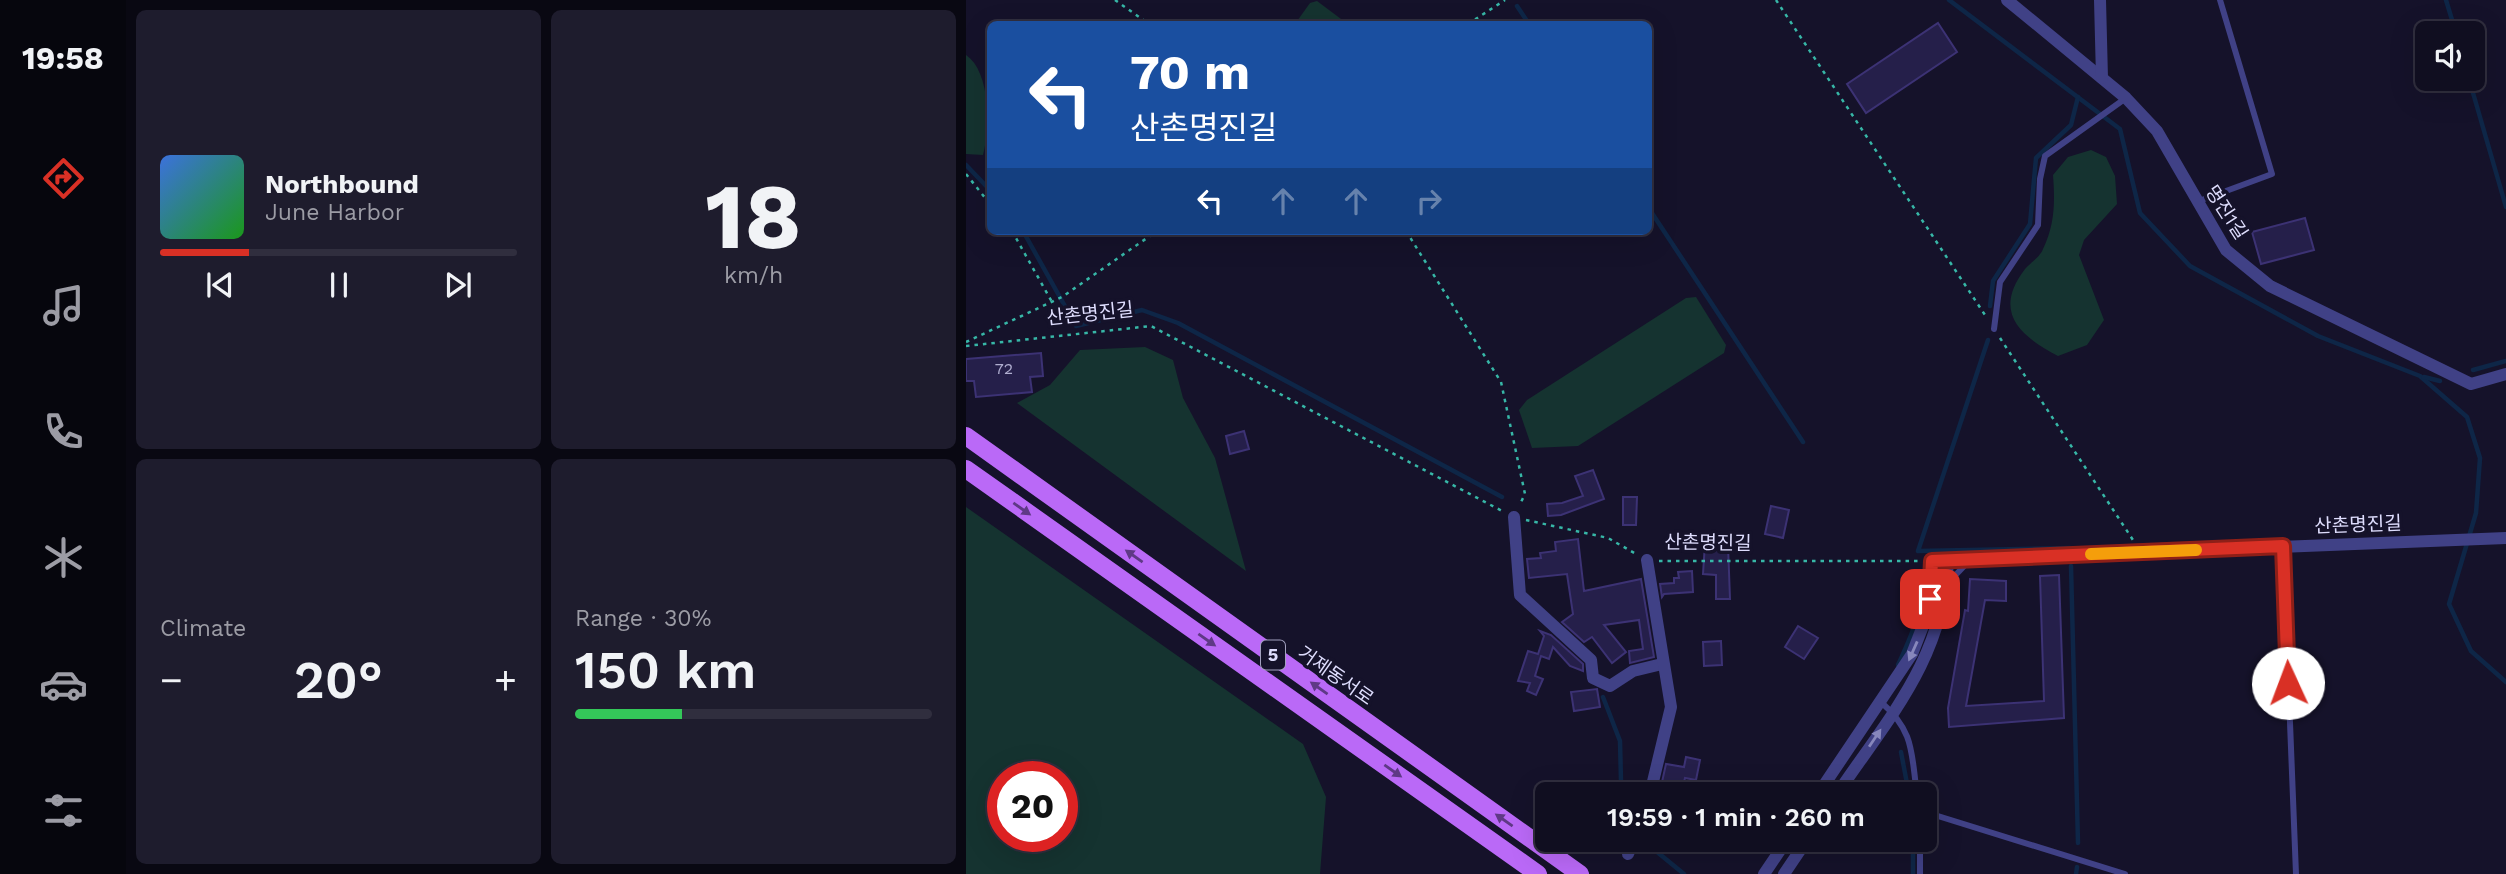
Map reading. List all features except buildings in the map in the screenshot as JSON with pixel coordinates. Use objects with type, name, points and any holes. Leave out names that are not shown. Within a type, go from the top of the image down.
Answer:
[{"type":"main road","name":"거제동서로","points":[[966,436],[1580,874]]},
{"type":"main road","name":"5","points":[[966,469],[1538,874]]},
{"type":"street","name":"명진1길","points":[[2007,0],[2126,98],[2157,131],[2226,250],[2270,286],[2471,384],[2506,374]]},
{"type":"street","points":[[2100,0],[2102,78]]},
{"type":"street","points":[[1514,517],[1520,595],[1591,660],[1593,678],[1610,686],[1633,671],[1662,664]]},
{"type":"street","name":"산촌명진길","points":[[1932,561],[2501,538]]},
{"type":"street","points":[[1647,560],[1671,707],[1653,782]]},
{"type":"street","points":[[1845,782],[1914,682],[1938,629],[1947,584],[1948,560]]},
{"type":"street","points":[[1826,782],[1912,654],[1926,618],[1932,561]]},
{"type":"street","points":[[1764,874],[1779,852]]},
{"type":"street","points":[[1784,874],[1799,852]]},
{"type":"lane","points":[[2197,202],[2272,174],[2220,0]]},
{"type":"lane","points":[[1994,329],[2000,282],[2038,225],[2040,179],[2045,156],[2126,98]]},
{"type":"lane","points":[[2283,546],[2296,874]]},
{"type":"lane","points":[[1947,584],[1960,567],[1979,559]]},
{"type":"lane","points":[[1881,702],[1893,712],[1909,736],[1915,782]]},
{"type":"lane","points":[[1937,816],[2125,874]]},
{"type":"lane","points":[[1920,852],[1920,874]]},
{"type":"path","points":[[1115,0],[1145,21]]},
{"type":"path","points":[[1473,21],[1505,0]]},
{"type":"path","points":[[1776,0],[2140,552]]},
{"type":"path","points":[[966,174],[987,200]]},
{"type":"path","points":[[1014,235],[1052,302]]},
{"type":"path","points":[[966,344],[1052,302],[1151,235]]},
{"type":"path","points":[[1409,235],[1501,382],[1525,494],[1514,517]]},
{"type":"path","name":"산촌명진길","points":[[966,344],[1151,326],[1514,517],[1608,538],[1647,560],[1932,561]]},
{"type":"green space","points":[[1317,1],[1342,21],[1297,21],[1310,3]]},
{"type":"green space","points":[[966,55],[974,63],[984,87],[987,131],[983,155],[966,154]]},
{"type":"green space","points":[[2091,150],[2106,157],[2115,176],[2117,204],[2084,240],[2079,255],[2104,320],[2087,345],[2058,356],[2022,331],[2011,310],[2011,298],[2015,284],[2025,269],[2040,255],[2047,240],[2053,213],[2053,175],[2068,157]]},
{"type":"green space","points":[[1696,297],[1726,345],[1724,353],[1578,446],[1532,448],[1519,410],[1527,400],[1686,298]]},
{"type":"green space","points":[[1145,347],[1173,360],[1183,398],[1215,458],[1246,571],[1017,403],[1050,385],[1080,350]]},
{"type":"green space","points":[[966,507],[1303,744],[1326,797],[1320,874],[966,874]]},
{"type":"waterway","points":[[1949,0],[2120,129],[2140,213],[2190,266],[2318,336],[2420,376],[2467,417],[2480,458],[2476,513],[2449,604],[2471,651],[2506,682]]},
{"type":"waterway","points":[[2446,0],[2452,21]]},
{"type":"waterway","points":[[1517,6],[1527,21]]},
{"type":"waterway","points":[[2472,91],[2506,207]]},
{"type":"waterway","points":[[1990,306],[1993,281],[2030,224],[2036,158],[2071,125],[2078,97]]},
{"type":"waterway","points":[[966,165],[987,187]]},
{"type":"waterway","points":[[1652,213],[1803,442]]},
{"type":"waterway","points":[[1025,235],[1076,326],[1142,310],[1178,323],[1502,497]]},
{"type":"waterway","points":[[1988,340],[1918,551],[2070,548]]},
{"type":"waterway","points":[[2473,370],[2506,361]]},
{"type":"waterway","points":[[2424,377],[2440,381]]},
{"type":"waterway","points":[[2071,566],[2078,843]]},
{"type":"waterway","points":[[1898,665],[1915,623],[1918,578]]},
{"type":"waterway","points":[[1603,697],[1620,741],[1622,782]]},
{"type":"waterway","points":[[1901,752],[1907,782]]},
{"type":"waterway","points":[[1657,852],[1684,874]]},
{"type":"waterway","points":[[1913,852],[1913,874]]},
{"type":"waterway","points":[[2076,874],[2077,867]]},
{"type":"slow traffic","points":[[2091,554],[2196,550]]},
{"type":"route","points":[[1930,599],[1932,561],[2283,546],[2288,683]]}]
